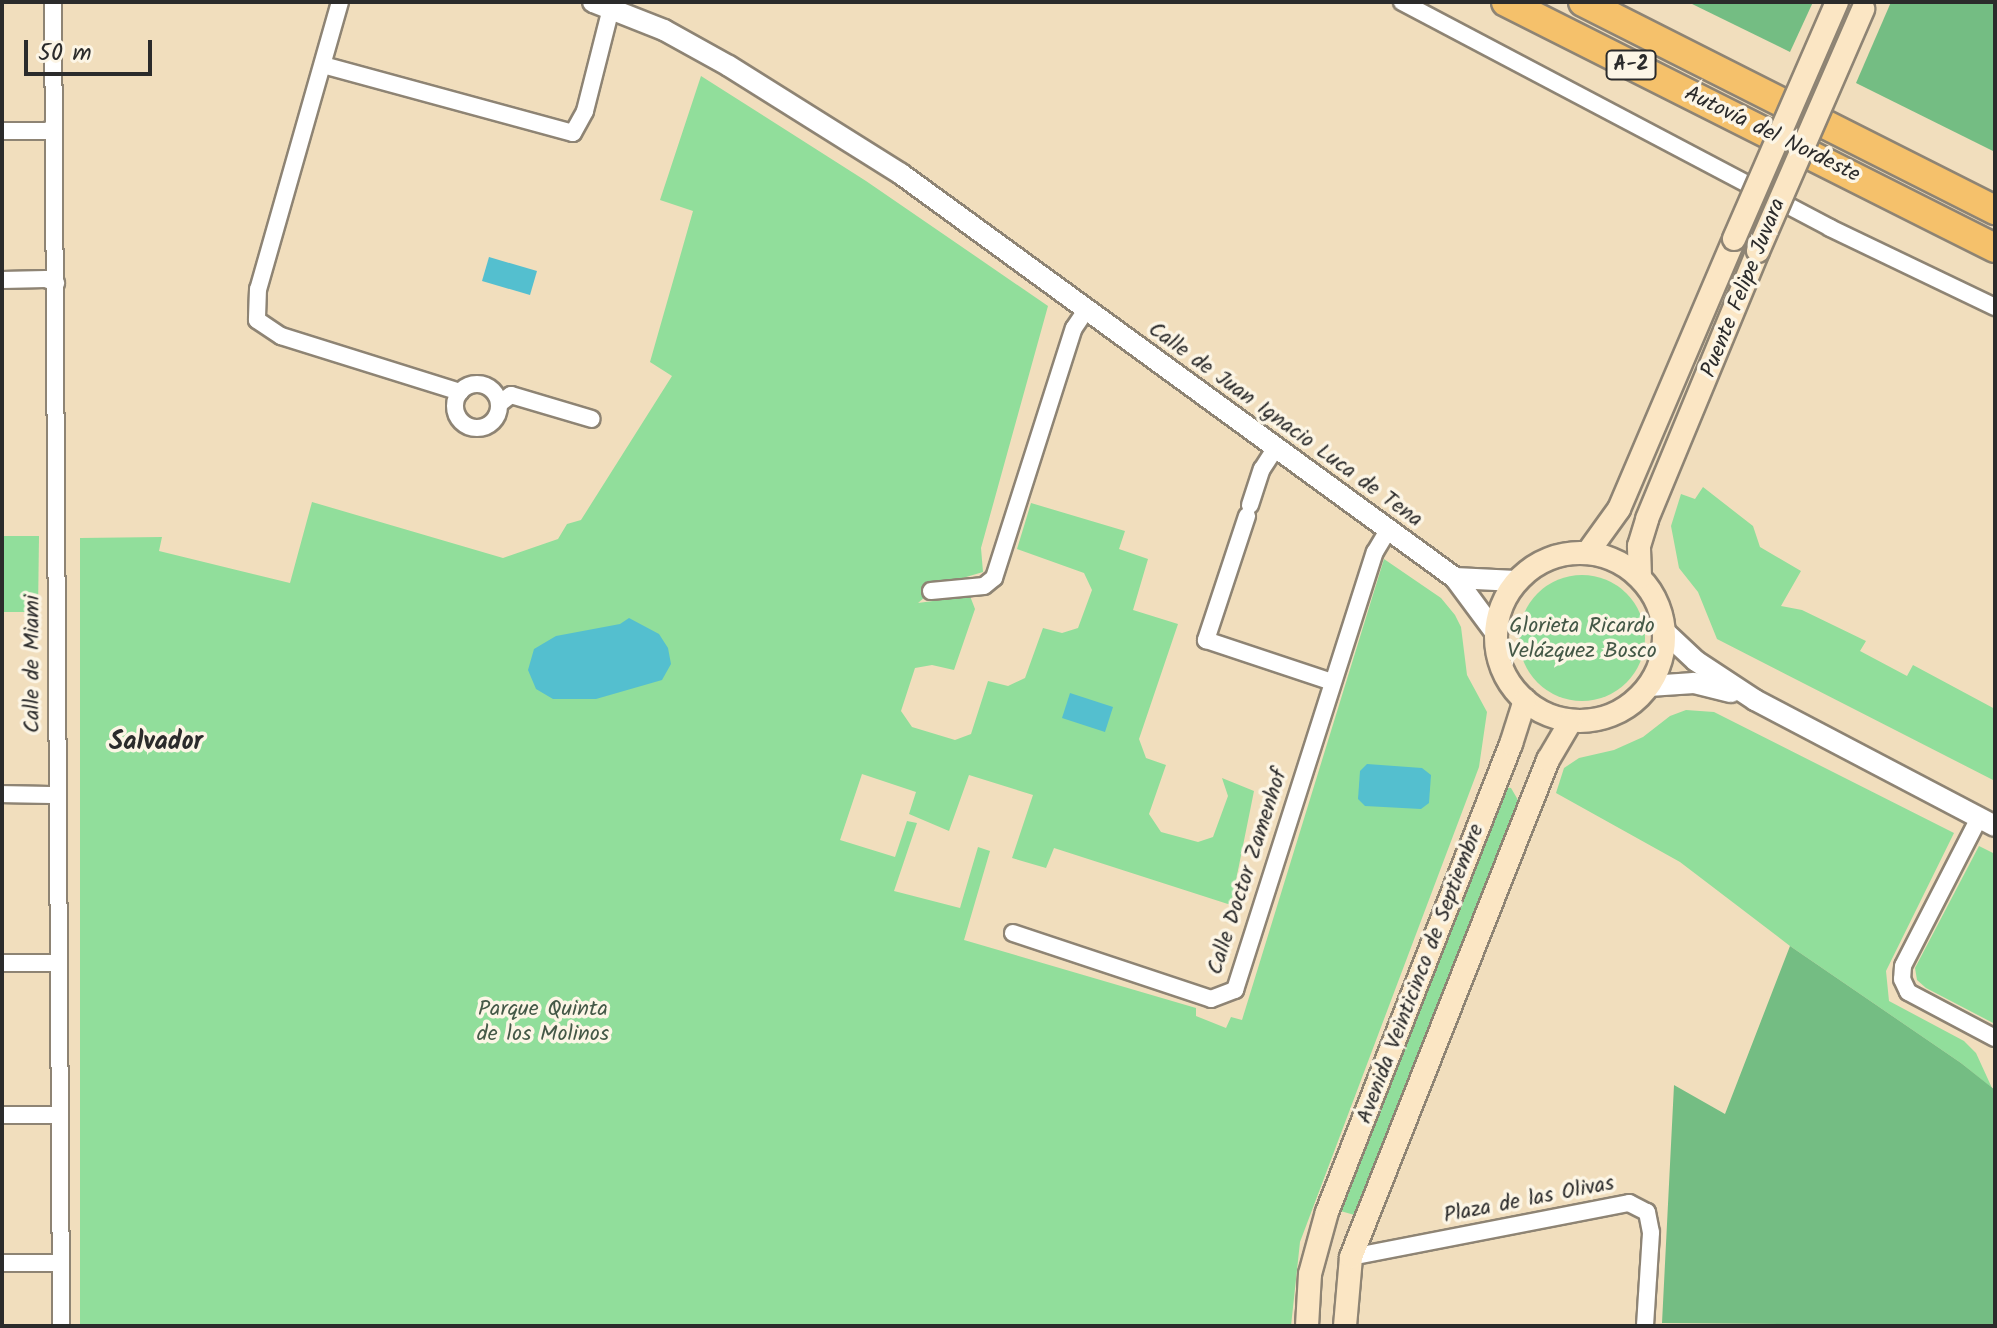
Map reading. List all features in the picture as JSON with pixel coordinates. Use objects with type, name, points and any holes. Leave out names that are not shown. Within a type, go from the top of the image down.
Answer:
[{"type":"highway","name":"Autovía del Nordeste","points":[[1506,2],[1995,248]]},
{"type":"highway","name":"Autovía del Nordeste","points":[[1583,2],[1995,210]]},
{"type":"main road","name":"Puente Felipe Juvara","points":[[1588,552],[1619,509],[1837,2]]},
{"type":"main road","name":"Puente Felipe Juvara","points":[[1640,577],[1639,546],[1647,519],[1758,251],[1865,5]]},
{"type":"main road","points":[[1588,552],[1625,565],[1640,577],[1654,596],[1665,632],[1659,668],[1649,686],[1615,714],[1571,721],[1555,717],[1525,700],[1499,664],[1495,632],[1502,605],[1516,581],[1549,558],[1588,552]]},
{"type":"main road","name":"Avenida Veinticinco de Septiembre","points":[[1307,1326],[1315,1248],[1511,744],[1525,700]]},
{"type":"main road","name":"Avenida Veinticinco de Septiembre","points":[[1345,1326],[1351,1257],[1548,760],[1571,721]]},
{"type":"main road","points":[[1315,1248],[1335,1244],[1351,1257]]},
{"type":"main road","points":[[1310,1274],[1328,1284],[1347,1279]]},
{"type":"street","name":"Calle de Miami","points":[[53,2],[61,1326]]},
{"type":"street","points":[[340,2],[258,289],[257,320],[281,336],[460,392],[473,385],[487,387],[499,404]]},
{"type":"street","points":[[1402,2],[1830,228],[1995,307]]},
{"type":"street","points":[[323,65],[573,133],[585,111],[602,5]]},
{"type":"street","name":"Calle de Juan Ignacio Luca de Tena","points":[[602,5],[664,30],[729,66],[944,203],[1275,449],[1455,578],[1495,632]]},
{"type":"street","points":[[2,131],[53,128]]},
{"type":"street","points":[[2,280],[46,279],[56,283]]},
{"type":"street","points":[[931,591],[984,586],[994,578],[1074,328],[1087,309]]},
{"type":"street","points":[[460,392],[456,413],[471,427],[491,423],[499,404],[511,395],[592,419]]},
{"type":"street","points":[[1275,449],[1262,469],[1206,640],[1332,682]]},
{"type":"street","name":"Calle Doctor Zamenhof","points":[[1013,933],[1211,999],[1235,990],[1375,552],[1388,530]]},
{"type":"street","points":[[1455,578],[1516,581]]},
{"type":"street","points":[[1665,632],[1696,661],[1755,700],[1987,822],[1903,966],[1902,979],[1908,992],[1995,1038]]},
{"type":"street","points":[[1649,686],[1694,683],[1755,700]]},
{"type":"street","points":[[2,794],[56,795]]},
{"type":"street","points":[[2,963],[58,963]]},
{"type":"street","points":[[2,1115],[58,1115]]},
{"type":"street","name":"Plaza de las Olivas","points":[[1351,1257],[1629,1203],[1647,1212],[1651,1233],[1645,1326]]},
{"type":"street","points":[[2,1263],[61,1263]]},
{"type":"green space","points":[[1688,2],[1813,2],[1790,52]]},
{"type":"green space","points":[[1891,2],[1995,2],[1995,152],[1856,83]]},
{"type":"green space","name":"Parque Quinta de los Molinos","points":[[701,76],[866,181],[1048,306],[981,548],[983,572],[939,585],[918,603],[970,596],[975,609],[954,670],[932,665],[915,668],[901,711],[912,727],[955,740],[971,734],[988,681],[1008,686],[1025,678],[1043,628],[1062,633],[1078,628],[1092,590],[1084,573],[1017,549],[1031,503],[1125,531],[1119,549],[1148,559],[1133,610],[1178,624],[1139,739],[1146,758],[1166,765],[1149,814],[1161,832],[1198,842],[1213,837],[1228,796],[1222,778],[1254,791],[1231,905],[1054,848],[1046,868],[1012,858],[1033,795],[969,775],[949,831],[909,814],[916,792],[862,774],[840,840],[895,857],[907,821],[917,823],[894,891],[960,908],[978,847],[990,851],[964,940],[1196,1008],[1196,1016],[1226,1028],[1231,1017],[1242,1020],[1384,559],[1441,598],[1461,627],[1467,675],[1487,712],[1479,767],[1300,1242],[1291,1326],[80,1326],[80,538],[162,537],[159,551],[290,583],[312,502],[503,558],[558,539],[567,524],[581,520],[672,376],[650,362],[693,211],[660,200]]},
{"type":"green space","points":[[1703,487],[1753,526],[1760,547],[1801,571],[1781,606],[1802,610],[1866,641],[1860,651],[1907,676],[1913,665],[1995,709],[1995,781],[1717,639],[1698,592],[1679,568],[1671,526],[1681,494],[1695,499]]},
{"type":"green space","points":[[2,536],[39,536],[38,612],[2,612]]},
{"type":"green space","name":"Glorieta Ricardo Velázquez Bosco","points":[[1582,575],[1606,580],[1627,593],[1640,614],[1645,638],[1640,662],[1627,683],[1606,696],[1582,701],[1558,696],[1537,683],[1524,662],[1519,638],[1524,614],[1537,593],[1558,580]]},
{"type":"green space","points":[[1686,710],[1714,712],[1954,833],[1886,971],[1889,1001],[1964,1041],[1976,1053],[1992,1088],[1961,1063],[1790,946],[1680,862],[1556,793],[1564,768],[1579,758],[1614,750],[1643,737],[1670,716]]},
{"type":"green space","points":[[1503,787],[1511,788],[1518,800],[1358,1216],[1337,1210]]},
{"type":"green space","points":[[1979,846],[1995,854],[1995,1024],[1926,988],[1917,980],[1915,968]]},
{"type":"green space","points":[[1790,946],[1961,1063],[1995,1090],[1995,1326],[1662,1323],[1674,1085],[1725,1114]]},
{"type":"water","points":[[489,257],[537,271],[530,295],[482,281]]},
{"type":"water","points":[[629,618],[659,634],[668,648],[671,664],[662,680],[596,699],[553,699],[536,689],[528,670],[534,649],[556,636],[620,624]]},
{"type":"water","points":[[1070,693],[1113,707],[1105,732],[1062,718]]},
{"type":"water","points":[[1367,764],[1422,768],[1431,775],[1429,803],[1421,809],[1365,806],[1358,799],[1360,771]]},
{"type":"district","name":"Salvador","points":[[156,743]]}]
